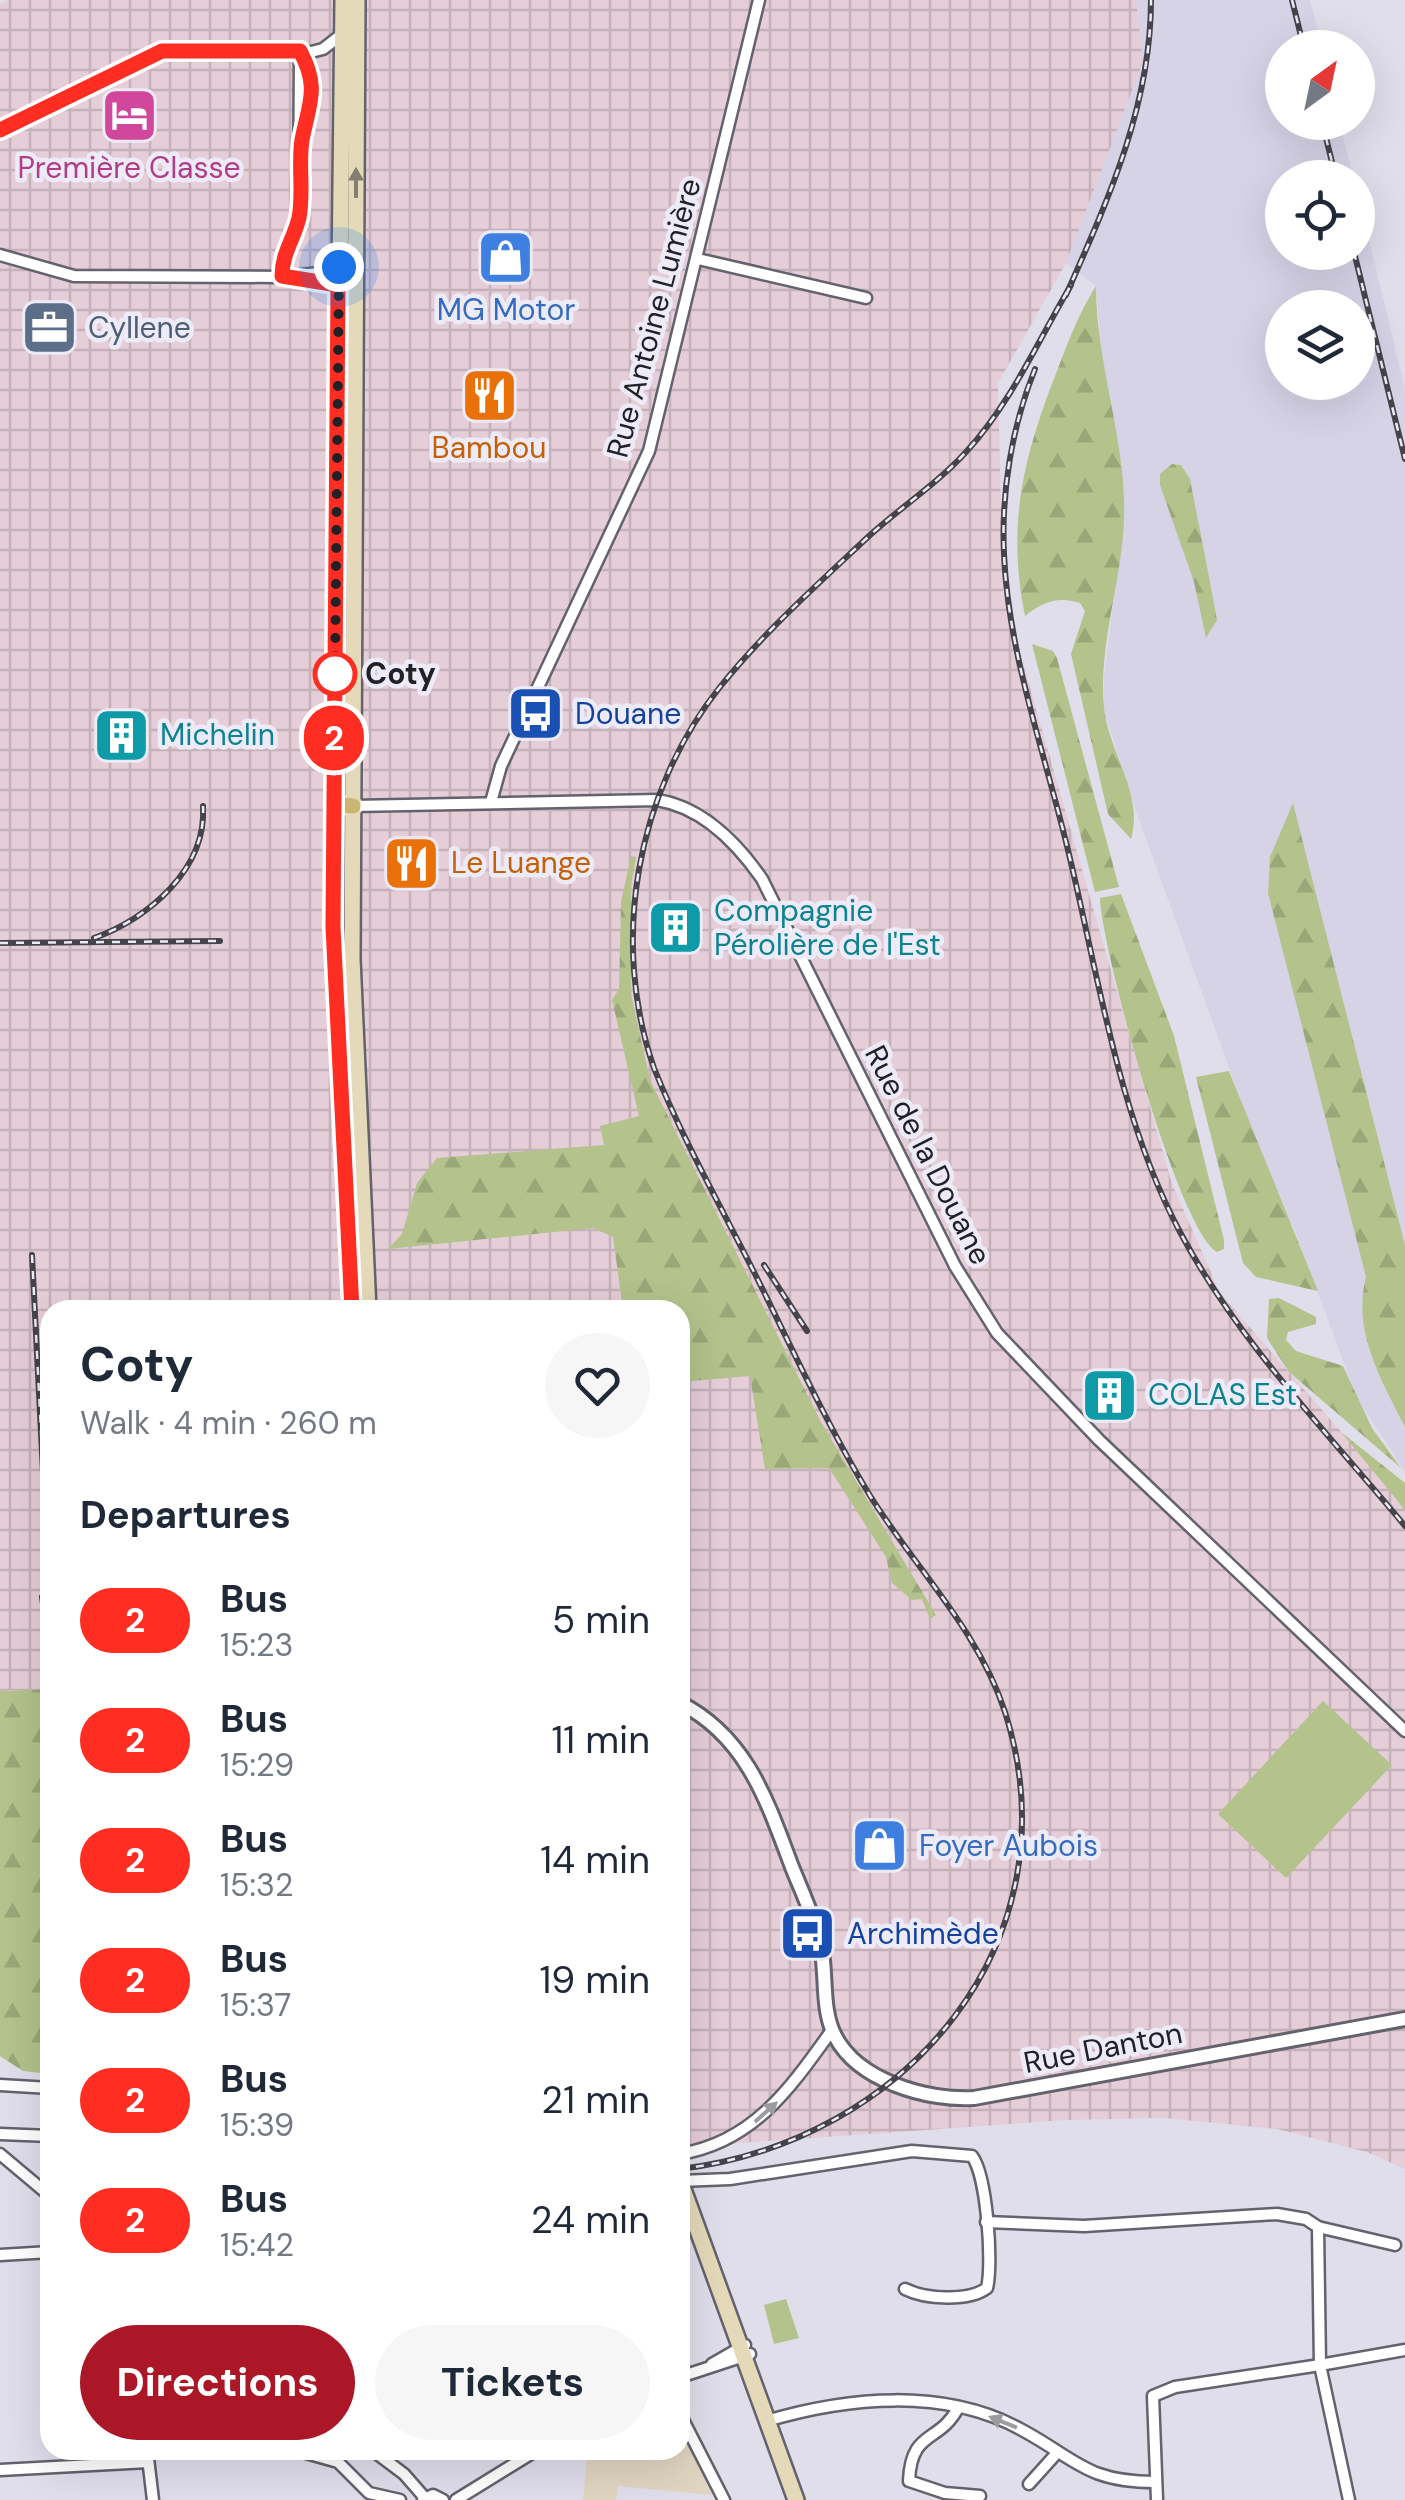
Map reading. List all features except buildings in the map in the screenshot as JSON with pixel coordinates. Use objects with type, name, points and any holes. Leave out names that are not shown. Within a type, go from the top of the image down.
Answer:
[{"type":"main road","points":[[342,0],[333,927],[352,1300]]},
{"type":"main road","points":[[357,0],[352,959],[368,1300]]},
{"type":"main road","points":[[334,804],[353,806]]},
{"type":"main road","points":[[690,2209],[771,2420],[807,2500]]},
{"type":"main road","points":[[771,2420],[796,2500]]},
{"type":"street","name":"Rue Antoine Lumière","points":[[492,802],[501,766],[649,451],[759,0]]},
{"type":"street","points":[[0,130],[162,51],[324,50],[340,36]]},
{"type":"street","points":[[282,276],[284,249],[299,219],[300,51]]},
{"type":"street","points":[[0,254],[74,276],[296,276],[339,267],[348,271],[356,323]]},
{"type":"street","points":[[698,259],[866,298]]},
{"type":"street","points":[[296,276],[338,285]]},
{"type":"street","name":"Rue de la Douane","points":[[353,806],[666,801],[693,812],[734,844],[762,879],[955,1266],[995,1331],[1099,1440],[1405,1731]]},
{"type":"street","points":[[690,1710],[724,1732],[764,1794],[821,1945],[832,2030],[791,2088],[764,2116],[733,2139],[690,2151]]},
{"type":"street","name":"Rue Danton","points":[[832,2030],[853,2057],[877,2074],[926,2095],[956,2099],[1405,2019]]},
{"type":"street","points":[[0,2085],[40,2087]]},
{"type":"street","points":[[0,2134],[40,2136]]},
{"type":"street","points":[[690,2183],[912,2152],[972,2156],[978,2164],[986,2222],[987,2288],[978,2294],[920,2296],[905,2288]]},
{"type":"street","points":[[0,2154],[40,2188]]},
{"type":"street","points":[[986,2222],[1084,2226],[1277,2214],[1395,2245]]},
{"type":"street","points":[[1318,2227],[1320,2365],[1348,2500]]},
{"type":"street","points":[[0,2254],[40,2252]]},
{"type":"street","points":[[1156,2500],[1150,2404],[1161,2390],[1405,2350]]},
{"type":"street","points":[[690,2373],[744,2351]]},
{"type":"street","points":[[771,2420],[858,2400],[958,2408],[1000,2419],[1056,2454],[1109,2479],[1155,2482]]},
{"type":"street","points":[[958,2408],[951,2422],[929,2436],[910,2457],[909,2482],[945,2493],[980,2496]]},
{"type":"street","points":[[690,2434],[724,2500]]},
{"type":"street","points":[[1029,2484],[1056,2454]]},
{"type":"street","points":[[0,2470],[106,2460]]},
{"type":"street","points":[[148,2460],[153,2500]]},
{"type":"street","points":[[331,2460],[338,2462],[366,2497],[400,2500]]},
{"type":"street","points":[[385,2460],[404,2474],[424,2499],[460,2496],[520,2460]]},
{"type":"shaded area","points":[[8,0],[1136,0],[1143,62],[1066,263],[998,383],[1003,593],[1172,1184],[1220,1293],[1405,1505],[1405,2169],[1367,2152],[1277,2129],[1165,2118],[1066,2120],[690,2147],[690,1300],[40,1300],[40,1689],[0,1691],[0,4]]},
{"type":"shaded area","points":[[1136,0],[1310,0],[1318,30],[1265,30],[1265,140],[1344,140],[1349,160],[1265,160],[1265,270],[1375,270],[1375,265],[1405,389],[1405,1472],[1357,1398],[1294,1229],[1267,1172],[1138,817],[1104,711],[1104,676],[1124,520],[1123,484],[1104,385],[1096,286],[1066,263],[1143,62]]},
{"type":"shaded area","points":[[690,2448],[713,2495],[618,2486],[616,2500],[583,2500],[587,2460],[690,2460]]},
{"type":"green space","points":[[1096,286],[1097,316],[1124,490],[1122,543],[1104,661],[1104,708],[1133,806],[1131,839],[1108,814],[1071,654],[1085,611],[1080,603],[1057,600],[1025,616],[1017,552],[1021,494],[1034,437],[1068,341]]},
{"type":"green space","points":[[1172,464],[1181,465],[1190,479],[1217,620],[1206,638],[1194,582],[1160,485],[1160,474]]},
{"type":"green space","points":[[1032,644],[1053,651],[1057,658],[1119,887],[1095,892]]},
{"type":"green space","points":[[1293,803],[1405,1245],[1405,1427],[1378,1373],[1366,1336],[1366,1277],[1268,893],[1270,857]]},
{"type":"green space","points":[[631,856],[636,857],[631,885],[631,994],[650,1080],[821,1422],[936,1615],[930,1619],[922,1599],[912,1600],[892,1583],[886,1557],[829,1468],[765,1469],[750,1376],[690,1381],[690,1300],[622,1300],[613,1237],[593,1228],[388,1249],[402,1234],[417,1183],[437,1158],[604,1145],[600,1126],[639,1116],[612,1000],[619,989],[621,902]]},
{"type":"green space","points":[[1121,894],[1174,1036],[1224,1240],[1224,1249],[1217,1252],[1201,1233],[1183,1196],[1127,1027],[1100,898]]},
{"type":"green space","points":[[1229,1071],[1318,1291],[1256,1277],[1243,1263],[1196,1077]]},
{"type":"green space","points":[[1279,1298],[1316,1317],[1316,1324],[1288,1332],[1286,1340],[1296,1351],[1343,1366],[1372,1428],[1401,1468],[1289,1372],[1267,1338],[1269,1299]]},
{"type":"green space","points":[[1341,1432],[1405,1483],[1405,1511],[1397,1500]]},
{"type":"green space","points":[[40,1689],[40,2073],[23,2071],[0,2056],[0,1691]]},
{"type":"green space","points":[[1323,1701],[1392,1765],[1286,1878],[1218,1814]]},
{"type":"green space","points":[[786,2299],[799,2338],[774,2344],[764,2305]]},
{"type":"railway","points":[[1066,295],[1111,188],[1135,115],[1144,77],[1151,0]]},
{"type":"railway","points":[[1292,0],[1300,30]]},
{"type":"railway","points":[[1326,140],[1332,160]]},
{"type":"railway","points":[[1358,270],[1405,459]]},
{"type":"railway","points":[[690,2167],[762,2151],[836,2118],[901,2073],[955,2016],[994,1950],[1017,1876],[1021,1796],[1005,1712],[979,1653],[869,1494],[838,1440],[689,1146],[654,1068],[641,1020],[634,970],[633,920],[639,870],[668,773],[691,728],[720,687],[811,591],[966,452],[1010,392],[1071,285]]},
{"type":"railway","points":[[1035,369],[1014,436],[1006,483],[1004,554],[1012,627],[1111,1041],[1140,1139],[1180,1232],[1228,1310],[1405,1526]]},
{"type":"railway","points":[[94,938],[134,918],[170,889],[195,851],[202,829],[203,806]]},
{"type":"railway","points":[[0,943],[220,941]]},
{"type":"railway","points":[[32,1255],[40,1413]]},
{"type":"railway","points":[[764,1265],[807,1331]]},
{"type":"bus line","name":"2","points":[[0,130],[162,51],[300,51],[311,71],[311,117],[302,139],[299,219],[284,249],[282,276],[338,285],[333,927],[351,1300]]},
{"type":"place","name":"Première Classe","points":[[129,115]]},
{"type":"place","name":"MG Motor","points":[[506,258]]},
{"type":"place","name":"Cyllene","points":[[49,328]]},
{"type":"place","name":"Bambou","points":[[489,395]]},
{"type":"place","name":"Coty","points":[[335,674]]},
{"type":"place","name":"Douane","points":[[536,714]]},
{"type":"place","name":"Michelin","points":[[121,735]]},
{"type":"place","name":"Le Luange","points":[[412,863]]},
{"type":"place","name":"Compagnie Pérolière de l'Est","points":[[675,928]]},
{"type":"place","name":"COLAS Est","points":[[1109,1395]]},
{"type":"place","name":"Foyer Aubois","points":[[880,1846]]},
{"type":"place","name":"Archimède","points":[[808,1934]]},
{"type":"route","points":[[335,674],[339,267]]}]
